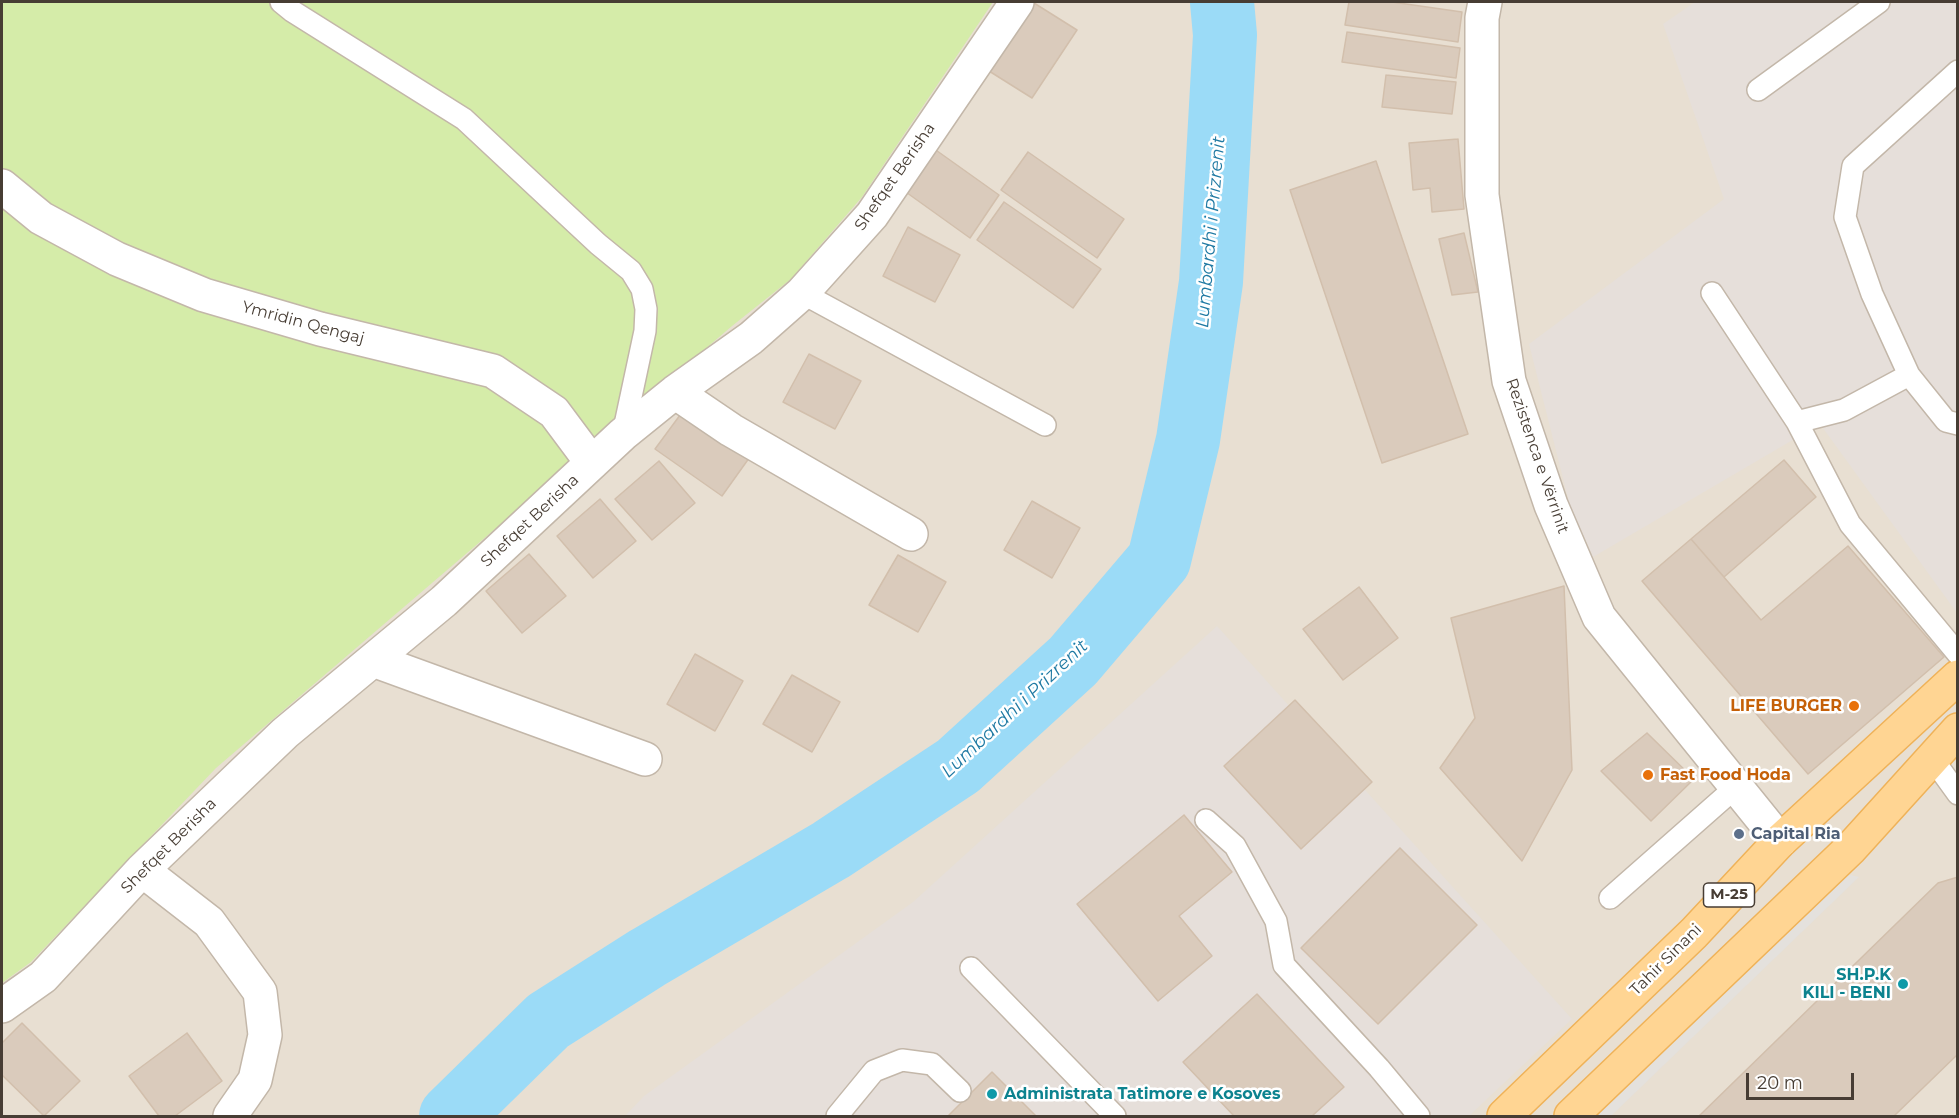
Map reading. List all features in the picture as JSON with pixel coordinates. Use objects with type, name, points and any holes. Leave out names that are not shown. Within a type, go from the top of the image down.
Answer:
[{"type":"main road","name":"Tahir Sinani","points":[[1504,1116],[1695,933],[1780,841],[1958,677]]},
{"type":"main road","name":"M-25","points":[[1572,1116],[1851,848],[1958,730]]},
{"type":"street","name":"Shefqet Berisha","points":[[2,1006],[43,977],[142,870],[285,733],[444,601],[623,434],[675,392],[751,338],[802,293],[872,214],[1017,2]]},
{"type":"street","name":"Rezistenca e Vërrinit","points":[[1485,2],[1482,18],[1482,195],[1509,381],[1551,505],[1599,618],[1780,841]]},
{"type":"street","name":"Ymridin Qengaj","points":[[2,186],[41,218],[117,259],[204,295],[320,329],[493,371],[554,412],[591,463]]},
{"type":"street","points":[[675,392],[731,430],[912,534]]},
{"type":"street","points":[[373,660],[645,759]]},
{"type":"street","points":[[142,870],[209,922],[260,992],[265,1035],[255,1080],[230,1116]]},
{"type":"lane","points":[[281,2],[464,119],[598,244],[631,271],[642,289],[646,309],[645,331],[623,434]]},
{"type":"lane","points":[[1758,90],[1879,2]]},
{"type":"lane","points":[[1958,71],[1853,166],[1845,217],[1872,294],[1910,375],[1946,422],[1958,424]]},
{"type":"lane","points":[[1712,292],[1797,422],[1850,524],[1958,654]]},
{"type":"lane","points":[[802,293],[1044,425]]},
{"type":"lane","points":[[1797,422],[1844,410],[1910,375]]},
{"type":"lane","points":[[1932,758],[1958,794]]},
{"type":"lane","points":[[1610,898],[1736,787]]},
{"type":"lane","points":[[1206,820],[1235,846],[1276,921],[1284,965],[1379,1068],[1419,1116]]},
{"type":"lane","points":[[971,968],[1115,1116]]},
{"type":"lane","points":[[843,1114],[874,1071],[903,1060],[932,1064],[960,1091]]},
{"type":"shaded area","points":[[2,2],[1957,2],[1957,1116],[2,1116]]},
{"type":"shaded area","points":[[1695,2],[1957,2],[1957,613],[1820,424],[1593,557],[1570,506],[1529,344],[1724,199],[1663,24]]},
{"type":"shaded area","points":[[1217,626],[1572,1019],[1469,1116],[625,1116],[644,1096],[913,902]]},
{"type":"shaded area","points":[[1842,873],[1859,877],[1611,1116],[1585,1116]]},
{"type":"green space","points":[[2,2],[993,2],[862,197],[791,279],[732,326],[216,768],[31,962],[2,983]]},
{"type":"building","points":[[1349,2],[1392,2],[1462,12],[1458,42],[1345,25]]},
{"type":"building","points":[[1034,3],[1077,30],[1032,98],[989,71]]},
{"type":"building","points":[[1347,32],[1460,48],[1456,78],[1342,62]]},
{"type":"building","points":[[1386,75],[1456,82],[1452,114],[1382,107]]},
{"type":"building","points":[[1458,139],[1464,209],[1432,212],[1430,188],[1413,190],[1409,143]]},
{"type":"building","points":[[933,148],[999,195],[970,238],[903,190]]},
{"type":"building","points":[[1028,152],[1124,219],[1097,258],[1001,190]]},
{"type":"building","points":[[1376,161],[1468,434],[1382,463],[1290,190]]},
{"type":"building","points":[[1004,202],[1101,269],[1073,308],[977,240]]},
{"type":"building","points":[[908,227],[960,255],[935,302],[883,276]]},
{"type":"building","points":[[1464,233],[1478,292],[1452,295],[1439,239]]},
{"type":"building","points":[[809,354],[861,381],[835,429],[783,402]]},
{"type":"building","points":[[686,407],[752,454],[722,496],[655,449]]},
{"type":"building","points":[[1784,460],[1816,497],[1724,577],[1691,539]]},
{"type":"building","points":[[659,461],[695,503],[652,540],[615,499]]},
{"type":"building","points":[[600,499],[636,541],[593,578],[557,536]]},
{"type":"building","points":[[1032,501],[1080,528],[1052,578],[1004,550]]},
{"type":"building","points":[[1691,539],[1761,620],[1848,546],[1944,657],[1808,774],[1642,581]]},
{"type":"building","points":[[529,554],[566,596],[522,633],[486,591]]},
{"type":"building","points":[[898,555],[946,582],[918,632],[869,605]]},
{"type":"building","points":[[1564,586],[1572,770],[1522,861],[1440,768],[1475,718],[1451,618]]},
{"type":"building","points":[[1359,587],[1398,638],[1343,680],[1303,629]]},
{"type":"building","points":[[695,654],[743,681],[715,731],[667,704]]},
{"type":"building","points":[[792,675],[840,702],[812,752],[763,724]]},
{"type":"building","points":[[1295,700],[1372,782],[1301,849],[1224,766]]},
{"type":"building","name":"Fast Food Hoda","points":[[1647,733],[1694,779],[1651,821],[1601,771]]},
{"type":"building","points":[[1184,815],[1232,872],[1179,916],[1212,956],[1158,1001],[1077,904]]},
{"type":"building","points":[[1400,848],[1477,925],[1378,1024],[1301,948]]},
{"type":"building","points":[[1958,877],[1958,1054],[1894,1116],[1699,1116],[1938,883]]},
{"type":"building","points":[[1257,994],[1344,1087],[1312,1116],[1234,1116],[1183,1062]]},
{"type":"building","points":[[22,1023],[80,1081],[44,1116],[2,1075],[2,1043]]},
{"type":"building","points":[[187,1033],[222,1081],[175,1116],[159,1116],[129,1076]]},
{"type":"building","name":"Administrata Tatimore e Kosoves","points":[[992,1072],[1036,1116],[948,1116]]},
{"type":"waterway","name":"Lumbardhi i Prizrenit","points":[[451,1116],[548,1021],[647,958],[831,850],[958,766],[1073,661],[1159,560],[1188,440],[1211,282],[1225,35],[1222,2]]},
{"type":"place","name":"LIFE BURGER","points":[[1854,706]]},
{"type":"place","name":"Fast Food Hoda","points":[[1648,775]]},
{"type":"place","name":"Capital Ria","points":[[1739,834]]},
{"type":"place","name":"SH.P.K KILI - BENI","points":[[1903,984]]},
{"type":"place","name":"Administrata Tatimore e Kosoves","points":[[992,1094]]}]
